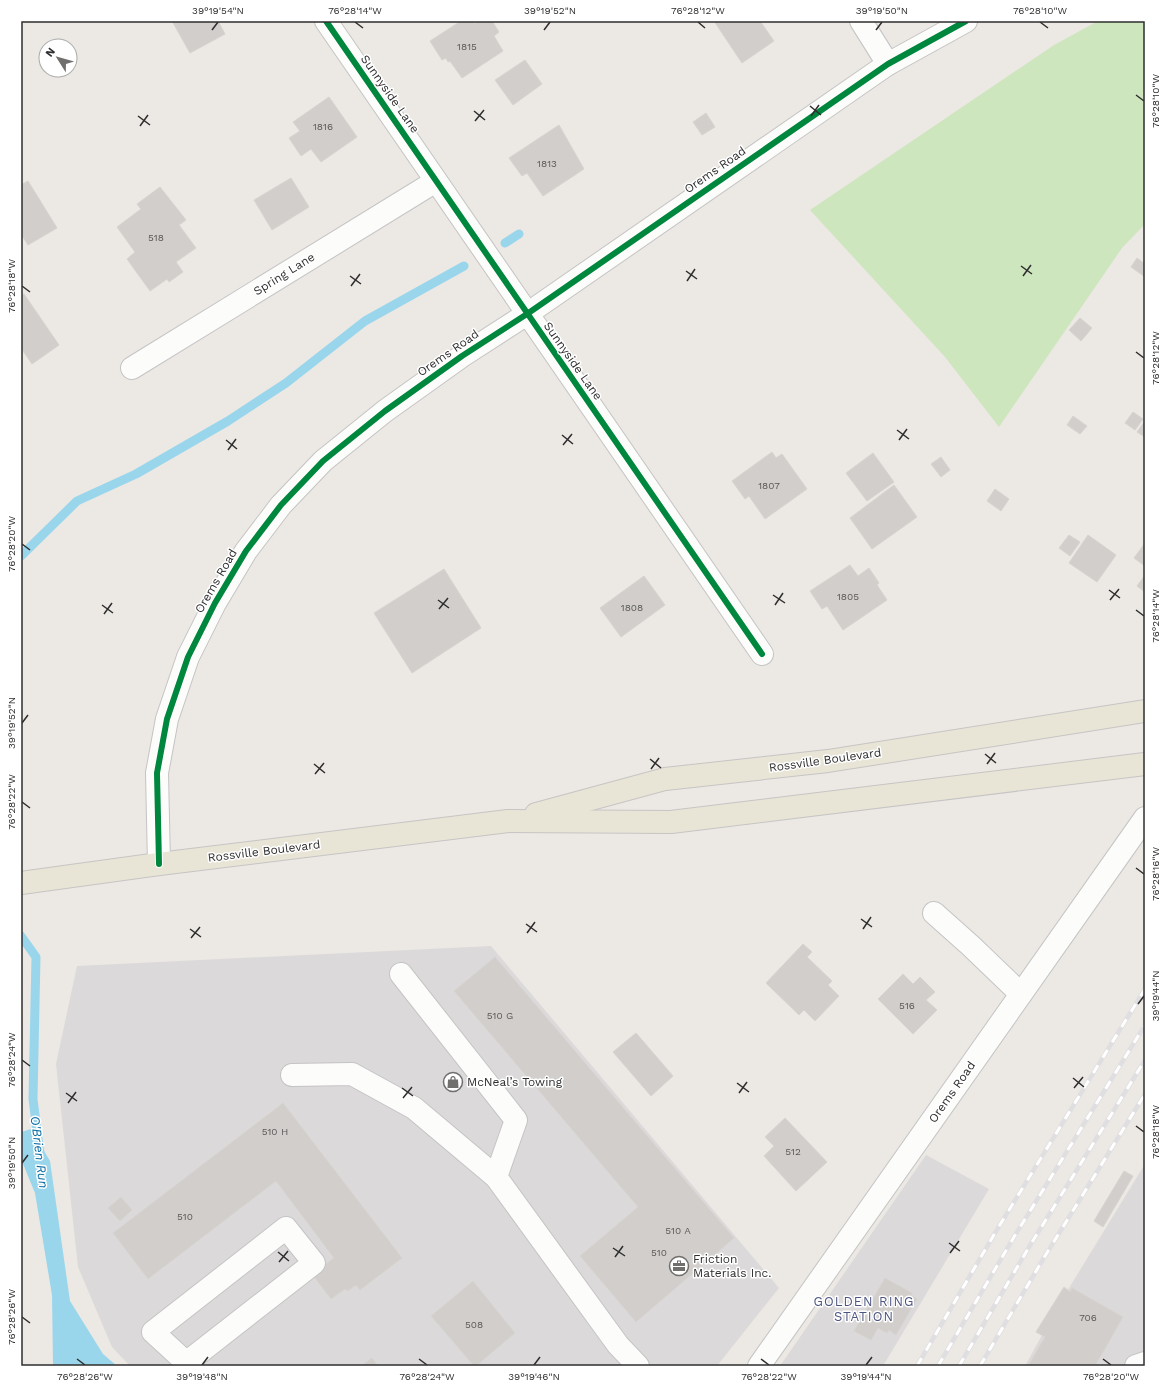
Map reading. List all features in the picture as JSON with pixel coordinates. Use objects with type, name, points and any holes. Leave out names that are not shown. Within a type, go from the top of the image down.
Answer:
[{"type":"main road","name":"Rossville Boulevard","points":[[508,821],[665,780],[828,761],[1145,711]]},
{"type":"main road","name":"Rossville Boulevard","points":[[21,883],[159,864],[508,821],[671,822],[1145,764]]},
{"type":"street","name":"Sunnyside Lane","points":[[326,21],[762,654]]},
{"type":"street","points":[[861,21],[888,64]]},
{"type":"street","name":"Orems Road","points":[[159,864],[157,773],[167,718],[188,657],[215,602],[246,550],[280,505],[323,461],[385,411],[462,356],[527,314],[888,64],[966,21]]},
{"type":"street","name":"Spring Lane","points":[[132,368],[436,181]]},
{"type":"street","name":"Orems Road","points":[[759,1366],[1145,818]]},
{"type":"street","points":[[934,913],[1021,994]]},
{"type":"street","points":[[401,974],[516,1120],[496,1177]]},
{"type":"street","points":[[292,1075],[352,1074],[414,1108],[496,1177],[618,1345],[638,1366]]},
{"type":"street","points":[[286,1228],[314,1263],[188,1364],[153,1332],[286,1228]]},
{"type":"street","points":[[1136,1366],[1145,1364]]},
{"type":"shaded area","points":[[491,946],[779,1288],[717,1366],[130,1366],[112,1347],[78,1267],[56,1064],[77,966]]},
{"type":"shaded area","points":[[926,1155],[989,1189],[883,1366],[780,1366]]},
{"type":"shaded area","points":[[1145,1164],[1145,1366],[1025,1366],[1058,1306]]},
{"type":"green space","points":[[1098,21],[1145,21],[1145,224],[1122,248],[999,427],[945,357],[810,210],[1054,45]]},
{"type":"water","points":[[31,1129],[50,1161],[70,1301],[103,1354],[117,1366],[53,1366],[52,1295],[35,1193],[21,1159],[21,1132]]},
{"type":"building","points":[[172,21],[218,21],[225,34],[190,53]]},
{"type":"building","points":[[461,21],[473,21],[474,24],[478,21],[492,21],[499,32],[494,36],[503,51],[462,78],[450,61],[448,62],[446,58],[442,60],[430,41]]},
{"type":"building","points":[[714,21],[760,21],[774,41],[742,63]]},
{"type":"building","points":[[525,60],[542,84],[513,105],[495,80]]},
{"type":"building","points":[[329,97],[357,137],[321,162],[311,149],[301,156],[289,138],[300,131],[293,122]]},
{"type":"building","points":[[706,113],[715,127],[702,135],[693,122]]},
{"type":"building","points":[[559,125],[584,169],[543,196],[527,173],[522,176],[509,158]]},
{"type":"building","points":[[291,178],[309,207],[272,230],[254,200]]},
{"type":"building","points":[[28,181],[57,228],[28,245],[21,234],[21,185]]},
{"type":"building","points":[[160,187],[186,220],[179,225],[196,248],[176,262],[183,272],[169,282],[167,279],[150,291],[127,259],[135,252],[117,227],[141,209],[137,204]]},
{"type":"building","points":[[1137,258],[1145,264],[1145,277],[1131,267]]},
{"type":"building","points":[[24,294],[59,345],[32,364],[21,348],[21,296]]},
{"type":"building","points":[[1080,318],[1092,328],[1081,341],[1069,330]]},
{"type":"building","points":[[1133,412],[1143,419],[1135,430],[1125,423]]},
{"type":"building","points":[[1073,416],[1087,426],[1080,434],[1067,425]]},
{"type":"building","points":[[1145,421],[1145,437],[1137,432]]},
{"type":"building","points":[[772,452],[776,458],[782,454],[807,489],[765,519],[749,496],[745,499],[732,481]]},
{"type":"building","points":[[873,453],[894,482],[867,501],[846,473]]},
{"type":"building","points":[[941,457],[950,470],[941,477],[931,464]]},
{"type":"building","points":[[894,485],[917,517],[872,549],[850,518]]},
{"type":"building","points":[[995,489],[1009,499],[1001,511],[987,501]]},
{"type":"building","points":[[1069,535],[1080,542],[1070,556],[1059,548]]},
{"type":"building","points":[[1088,535],[1116,555],[1097,582],[1069,563]]},
{"type":"building","points":[[1145,543],[1145,566],[1134,558]]},
{"type":"building","points":[[850,565],[858,576],[869,568],[879,583],[877,585],[887,600],[843,630],[827,606],[822,609],[810,591]]},
{"type":"building","points":[[444,569],[481,628],[412,673],[374,613]]},
{"type":"building","points":[[1145,575],[1145,592],[1137,586]]},
{"type":"building","points":[[644,576],[665,605],[621,637],[600,608]]},
{"type":"building","points":[[803,944],[812,952],[807,957],[832,981],[828,985],[839,996],[815,1021],[804,1010],[799,1015],[766,983]]},
{"type":"building","points":[[495,957],[734,1238],[636,1322],[580,1256],[638,1207],[454,991]]},
{"type":"building","points":[[903,974],[913,984],[920,977],[935,992],[926,1000],[937,1010],[913,1034],[878,999]]},
{"type":"building","points":[[636,1033],[673,1076],[651,1096],[613,1052]]},
{"type":"building","points":[[283,1103],[402,1258],[360,1290],[356,1285],[348,1291],[345,1289],[331,1299],[312,1274],[334,1258],[276,1181],[148,1279],[113,1233]]},
{"type":"building","points":[[785,1118],[827,1162],[796,1191],[764,1156],[774,1146],[765,1137]]},
{"type":"building","points":[[1124,1171],[1133,1176],[1103,1227],[1094,1221]]},
{"type":"building","points":[[121,1197],[132,1210],[120,1221],[108,1208]]},
{"type":"building","points":[[885,1278],[912,1293],[911,1295],[917,1299],[896,1335],[889,1330],[887,1333],[878,1328],[871,1340],[854,1331]]},
{"type":"building","points":[[473,1281],[515,1333],[476,1366],[474,1366],[431,1316]]},
{"type":"building","points":[[1064,1287],[1070,1292],[1072,1288],[1123,1317],[1095,1366],[1028,1366],[1045,1337],[1036,1332]]},
{"type":"building","points":[[372,1358],[378,1366],[361,1366]]},
{"type":"waterway","points":[[505,243],[519,234]]},
{"type":"waterway","points":[[21,556],[77,501],[136,474],[228,421],[286,383],[365,321],[464,266]]},
{"type":"waterway","name":"O'Brien Run","points":[[21,936],[36,957],[33,1099],[40,1154]]},
{"type":"railway","points":[[917,1366],[998,1228],[1145,989]]},
{"type":"railway","points":[[938,1366],[1014,1237],[1145,1025]]},
{"type":"railway","points":[[959,1366],[1029,1247],[1145,1060]]},
{"type":"railway","points":[[980,1366],[1045,1256],[1145,1094]]},
{"type":"cycle path","points":[[326,21],[762,654]]},
{"type":"cycle path","points":[[159,864],[157,773],[167,719],[188,657],[215,603],[246,551],[281,505],[323,461],[385,411],[462,356],[527,314],[888,64],[966,21]]},
{"type":"place","name":"McNeal’s Towing","points":[[453,1082]]},
{"type":"place","name":"Friction Materials Inc.","points":[[679,1266]]},
{"type":"district","name":"GOLDEN RING STATION","points":[[864,1308]]}]
